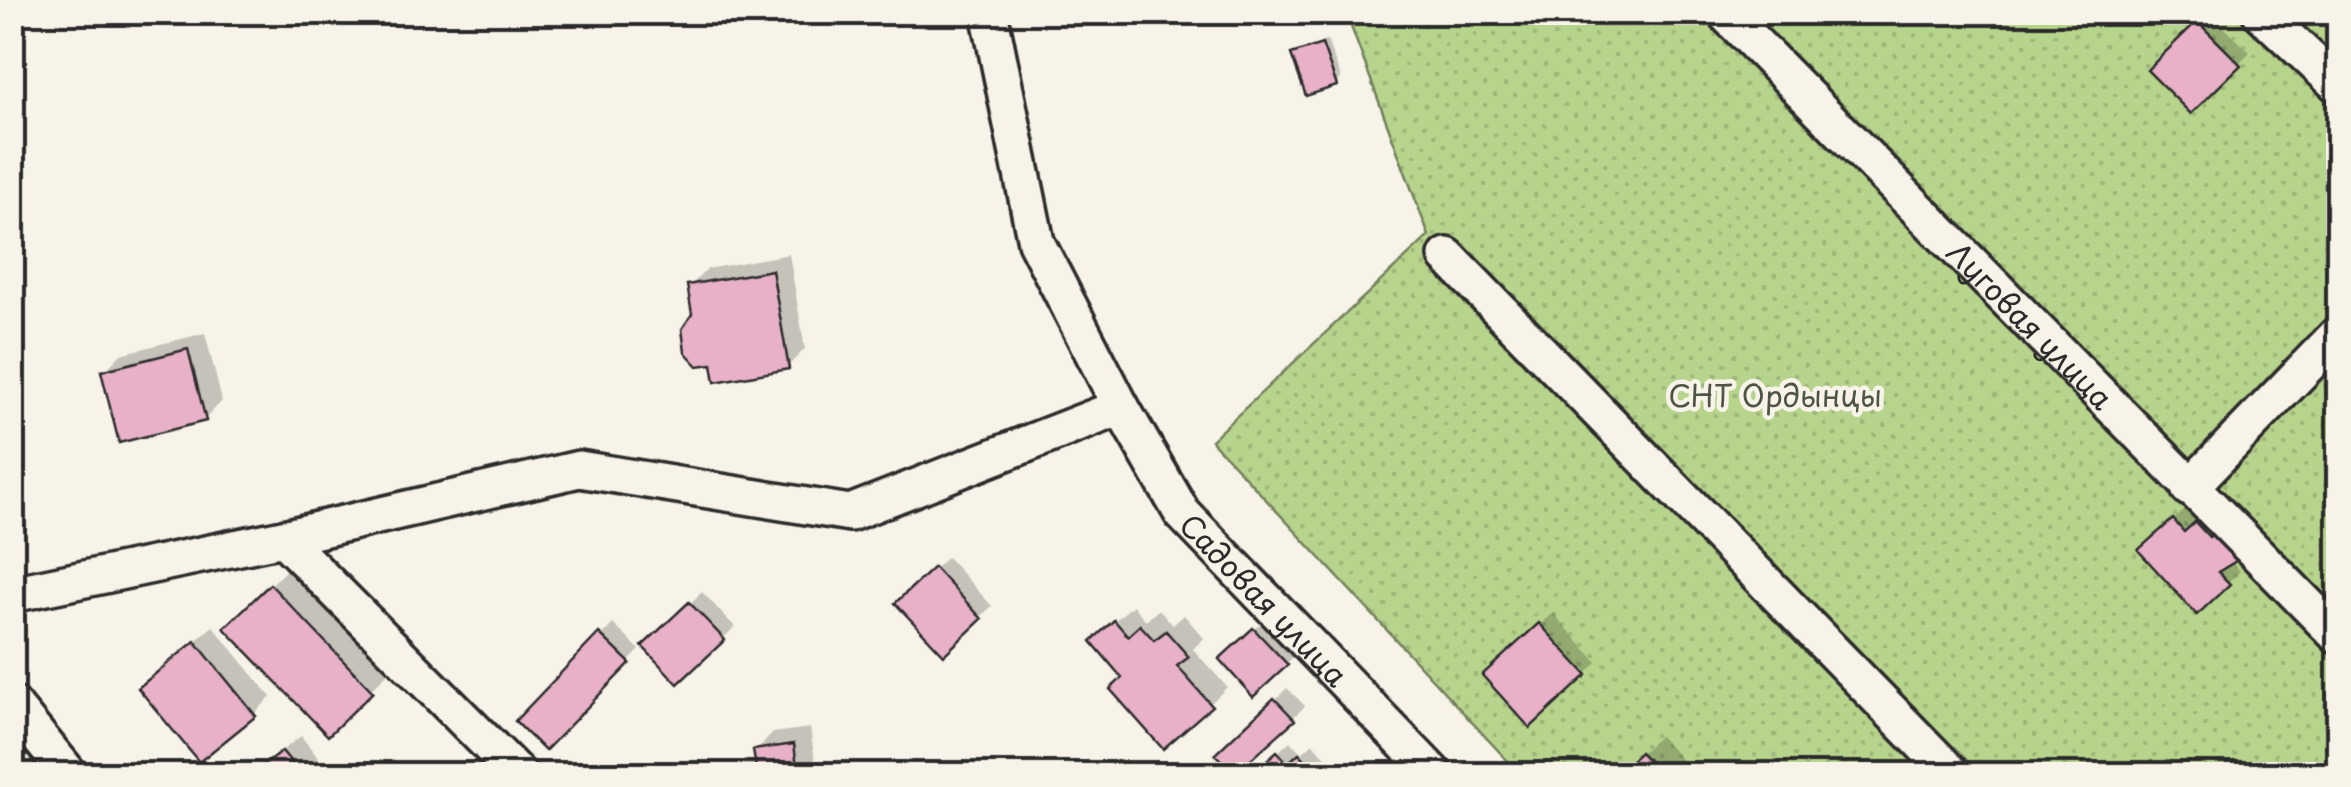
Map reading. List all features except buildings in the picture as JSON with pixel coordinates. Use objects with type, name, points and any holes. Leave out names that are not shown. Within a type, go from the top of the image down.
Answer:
[{"type":"street","name":"Садовая улица","points":[[990,12],[1036,242],[1121,407],[1182,513],[1434,774]]},
{"type":"street","name":"Луговая улица","points":[[1724,12],[2188,488],[2338,636]]},
{"type":"street","points":[[2260,12],[2338,84]]},
{"type":"street","points":[[1447,256],[1952,774]]},
{"type":"street","points":[[2188,488],[2338,334]]},
{"type":"street","points":[[12,594],[579,470],[850,513],[1121,407]]},
{"type":"street","points":[[282,538],[518,774]]},
{"type":"street","points":[[12,704],[69,774]]},
{"type":"green space","name":"СНТ Ордынцы","points":[[1346,13],[2338,13],[2338,774],[1520,774],[1211,440],[1429,236]]}]
